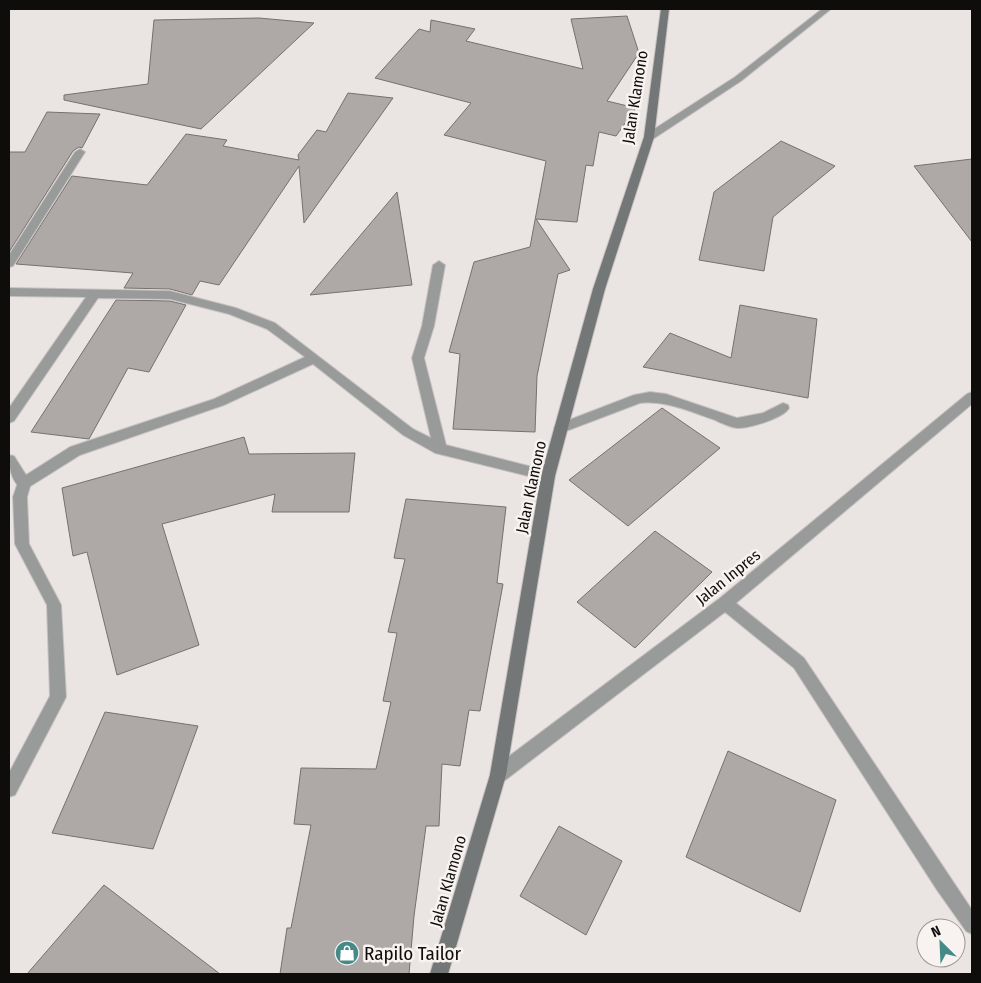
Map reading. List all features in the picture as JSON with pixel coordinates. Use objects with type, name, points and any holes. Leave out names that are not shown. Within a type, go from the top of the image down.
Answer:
[{"type":"main road","name":"Jalan Klamono","points":[[439,974],[498,775],[548,476],[599,289],[649,137],[664,9]]},
{"type":"street","points":[[649,137],[738,79],[827,9]]},
{"type":"street","points":[[9,264],[80,152]]},
{"type":"street","points":[[439,265],[428,326],[418,358],[440,449]]},
{"type":"street","points":[[9,292],[170,295],[232,311],[270,326],[408,432],[440,449],[548,476]]},
{"type":"street","points":[[9,418],[94,293]]},
{"type":"street","points":[[9,789],[58,697],[54,605],[22,544],[20,497],[24,483],[76,451],[219,402],[314,358]]},
{"type":"street","points":[[561,428],[639,398],[650,397],[666,399],[737,423],[766,417],[783,408]]},
{"type":"street","name":"Jalan Inpres","points":[[498,775],[725,603],[972,397]]},
{"type":"street","points":[[9,460],[24,483]]},
{"type":"street","points":[[725,603],[799,663],[972,924]]},
{"type":"building","points":[[627,16],[639,53],[607,101],[636,108],[616,136],[599,132],[593,166],[586,165],[577,222],[536,219],[570,270],[558,274],[537,376],[535,432],[453,429],[460,354],[449,352],[474,262],[530,247],[546,161],[444,135],[471,103],[375,78],[419,29],[430,32],[431,20],[475,29],[466,41],[583,69],[571,19]]},
{"type":"building","points":[[259,18],[314,23],[201,129],[64,100],[64,95],[148,84],[154,20]]},
{"type":"building","points":[[348,93],[393,98],[304,223],[299,166],[219,285],[200,281],[192,295],[170,289],[124,288],[133,273],[16,264],[72,176],[147,185],[186,134],[227,140],[223,146],[299,160],[298,155],[317,130],[326,132]]},
{"type":"building","points":[[47,112],[100,114],[82,148],[79,147],[73,151],[9,252],[9,152],[25,152]]},
{"type":"building","points":[[781,141],[835,166],[773,217],[764,271],[699,260],[714,192]]},
{"type":"building","points":[[972,159],[972,242],[914,166]]},
{"type":"building","points":[[397,192],[412,285],[310,295]]},
{"type":"building","points":[[116,300],[170,301],[186,305],[149,372],[128,368],[89,439],[31,432]]},
{"type":"building","points":[[740,305],[817,319],[808,398],[643,367],[670,333],[731,358]]},
{"type":"building","points":[[662,408],[720,448],[628,526],[569,480]]},
{"type":"building","points":[[244,437],[249,454],[355,453],[349,512],[272,512],[275,494],[162,524],[199,645],[117,675],[87,552],[73,556],[62,488]]},
{"type":"building","points":[[406,499],[506,507],[497,583],[503,584],[480,711],[469,710],[460,766],[442,764],[439,826],[426,826],[414,916],[409,974],[280,974],[287,928],[291,928],[311,825],[294,824],[301,768],[376,769],[391,702],[383,701],[397,633],[388,632],[405,559],[394,558]]},
{"type":"building","points":[[655,531],[712,572],[635,648],[577,602]]},
{"type":"building","points":[[105,712],[198,726],[153,849],[52,833]]},
{"type":"building","points":[[728,751],[836,800],[800,912],[686,857]]},
{"type":"building","points":[[559,826],[622,861],[586,935],[520,896]]},
{"type":"building","points":[[104,885],[220,974],[27,974]]},
{"type":"place","name":"Rapilo Tailor","points":[[347,953]]}]
